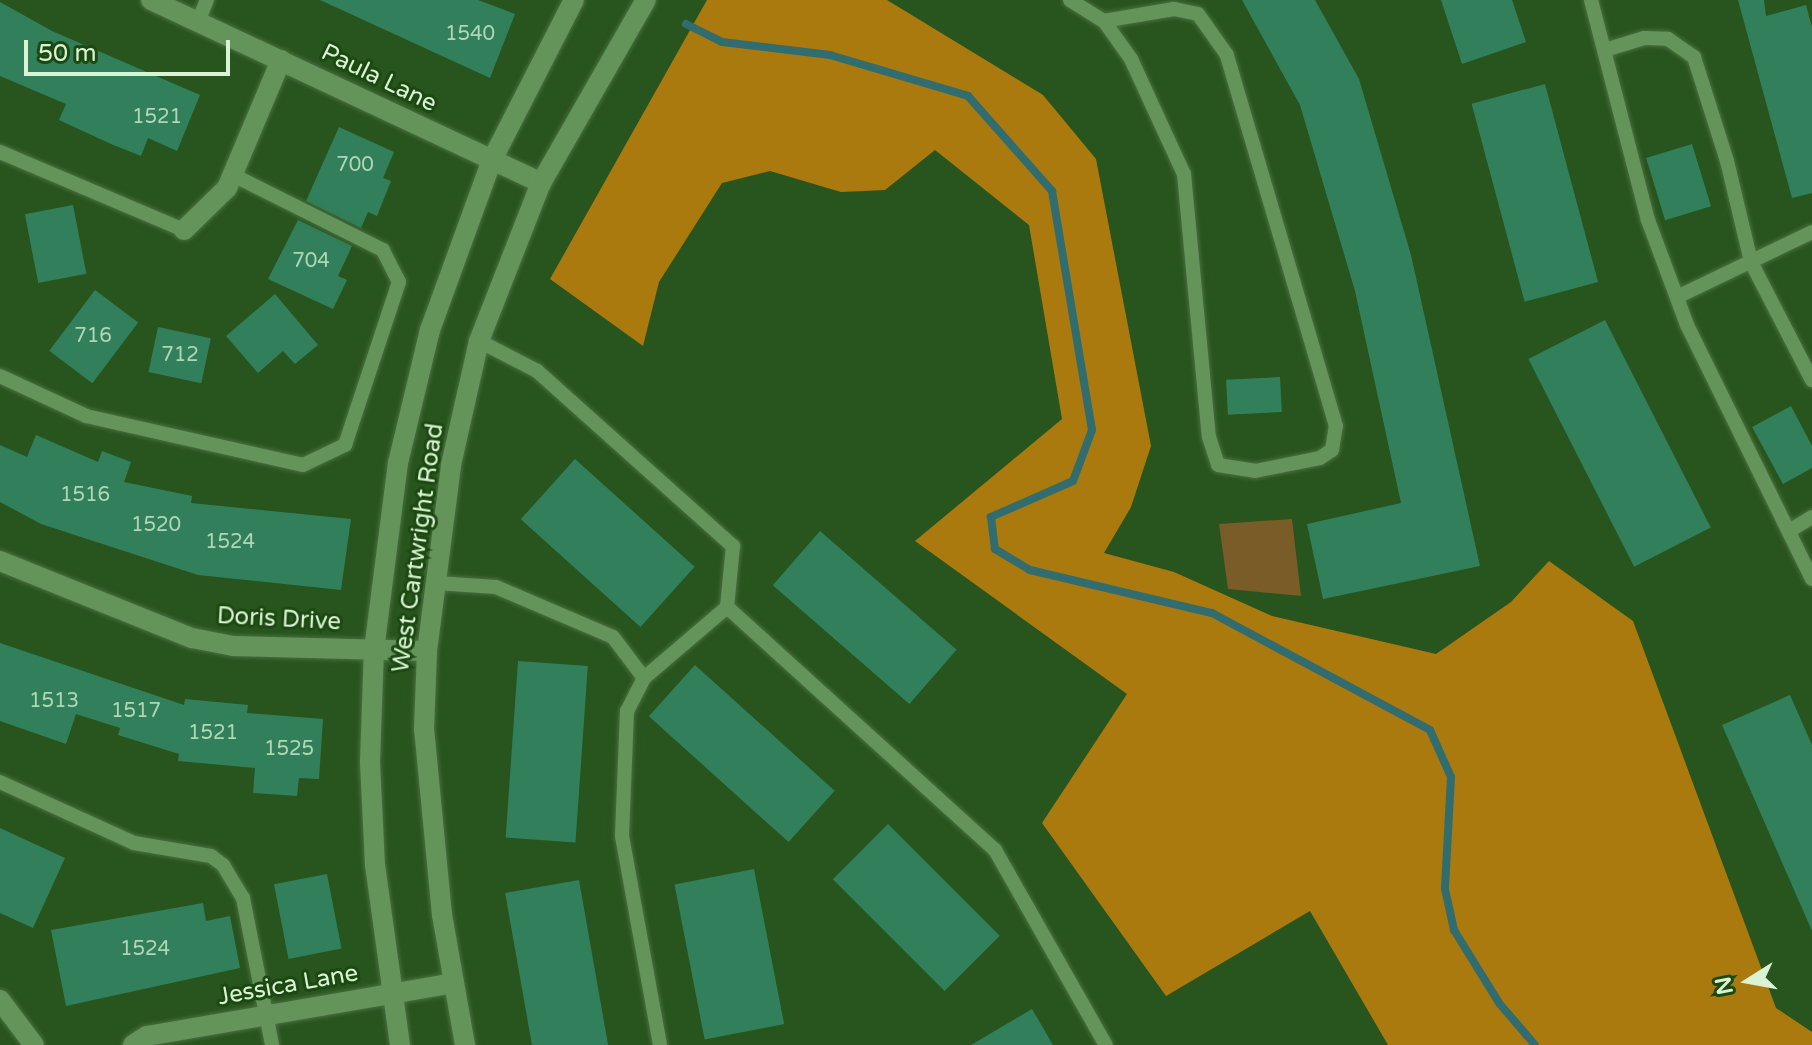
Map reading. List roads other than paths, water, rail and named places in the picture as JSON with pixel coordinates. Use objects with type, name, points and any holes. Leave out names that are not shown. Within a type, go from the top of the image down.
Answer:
[{"type":"main road","name":"Paula Lane","points":[[151,0],[541,183]]},
{"type":"main road","name":"West Cartwright Road","points":[[400,1045],[390,993],[375,865],[374,650],[398,463],[423,360],[491,162],[574,0]]},
{"type":"main road","name":"West Cartwright Road","points":[[465,1045],[453,983],[424,729],[427,651],[451,465],[479,341],[541,183],[646,0]]},
{"type":"main road","points":[[184,230],[215,203],[233,175],[281,60]]},
{"type":"main road","name":"Doris Drive","points":[[0,561],[192,638],[233,646],[427,651]]},
{"type":"main road","name":"Jessica Lane","points":[[133,1045],[147,1036],[453,983]]},
{"type":"main road","points":[[0,1000],[34,1045]]},
{"type":"lane","points":[[198,22],[207,0]]},
{"type":"lane","points":[[1070,0],[1104,21],[1131,59],[1184,174],[1209,437],[1218,465],[1255,471],[1320,458],[1332,450],[1336,426],[1227,55],[1198,14],[1174,9],[1104,21]]},
{"type":"lane","points":[[1591,0],[1648,220],[1677,297],[1812,579]]},
{"type":"lane","points":[[1605,50],[1644,38],[1668,39],[1694,57],[1727,161],[1751,262],[1812,380]]},
{"type":"lane","points":[[0,152],[184,230]]},
{"type":"lane","points":[[0,376],[86,416],[303,465],[345,445],[399,282],[383,250],[233,175]]},
{"type":"lane","points":[[1677,297],[1812,232]]},
{"type":"lane","points":[[479,341],[537,371],[733,546],[727,607],[644,678],[627,711],[622,836],[660,1045]]},
{"type":"lane","points":[[1789,531],[1812,517]]},
{"type":"lane","points":[[436,583],[496,587],[613,637],[644,678]]},
{"type":"lane","points":[[727,607],[995,850],[1106,1045]]},
{"type":"lane","points":[[0,782],[134,843],[211,856],[223,865],[243,898],[272,1045]]},
{"type":"waterway","points":[[686,24],[722,42],[830,55],[968,96],[1052,191],[1092,430],[1073,481],[991,517],[995,549],[1030,570],[1212,613],[1430,730],[1451,777],[1445,889],[1454,930],[1499,1003],[1535,1045]]}]
